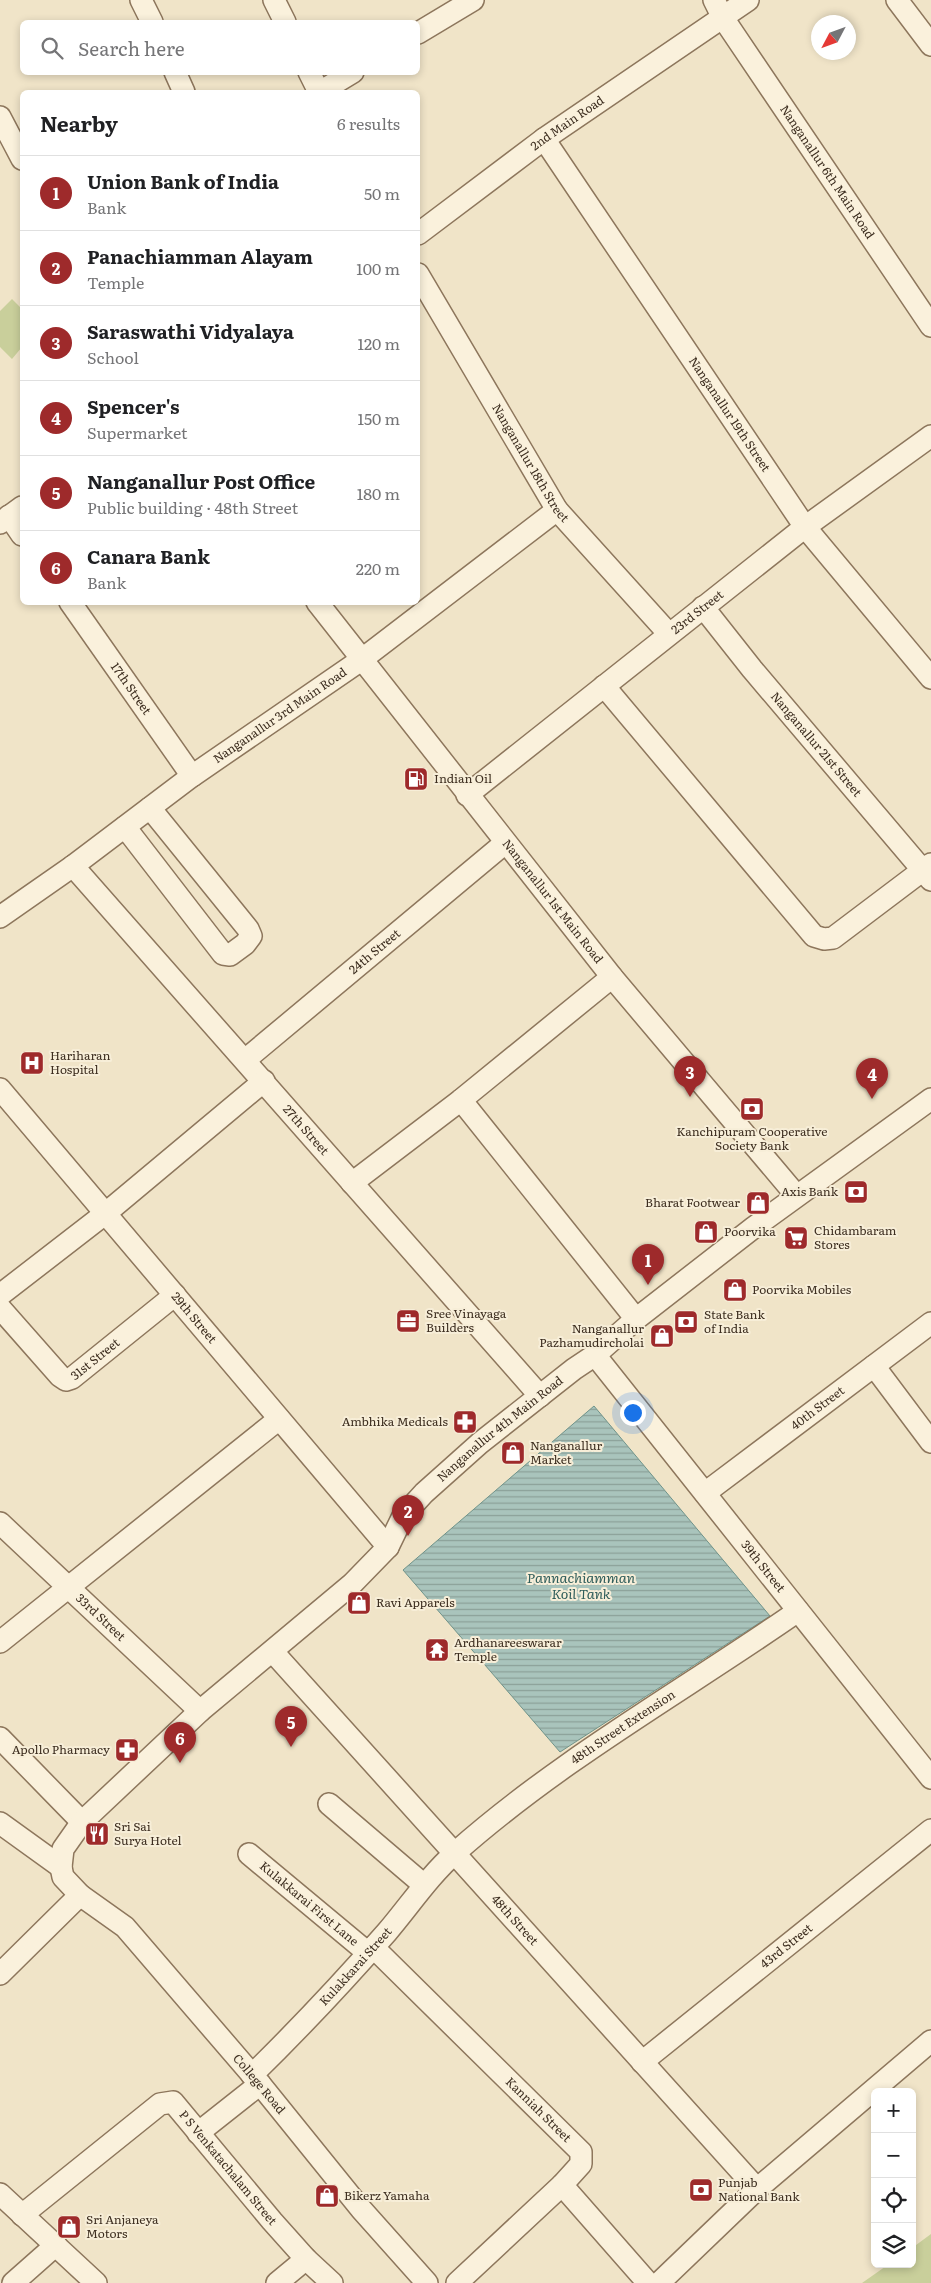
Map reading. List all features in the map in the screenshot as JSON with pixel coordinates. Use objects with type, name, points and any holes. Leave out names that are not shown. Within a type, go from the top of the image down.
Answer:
[{"type":"street","points":[[142,0],[151,20]]},
{"type":"street","points":[[274,0],[284,20]]},
{"type":"street","name":"2nd Main Road","points":[[420,232],[718,9],[748,0]]},
{"type":"street","points":[[897,0],[930,43]]},
{"type":"street","points":[[420,33],[465,2]]},
{"type":"street","name":"Nanganallur 6th Main Road","points":[[718,9],[931,326]]},
{"type":"street","points":[[176,75],[183,90]]},
{"type":"street","points":[[311,75],[319,90]]},
{"type":"street","points":[[323,90],[348,75]]},
{"type":"street","points":[[0,118],[20,155]]},
{"type":"street","name":"Nanganallur 19th Street","points":[[544,139],[805,527],[931,678]]},
{"type":"street","name":"Nanganallur 18th Street","points":[[420,277],[557,510],[669,634]]},
{"type":"street","name":"23rd Street","points":[[467,795],[805,527],[931,436]]},
{"type":"street","name":"Nanganallur 3rd Main Road","points":[[3,910],[73,866],[192,776],[360,660],[557,510]]},
{"type":"street","points":[[10,515],[20,532]]},
{"type":"street","name":"17th Street","points":[[72,605],[192,776]]},
{"type":"street","name":"Nanganallur 1st Main Road","points":[[319,605],[360,660],[612,977],[796,1195]]},
{"type":"street","name":"Nanganallur 21st Street","points":[[703,607],[752,669],[928,872]]},
{"type":"street","points":[[604,686],[814,936],[824,939],[833,938],[928,872]]},
{"type":"street","points":[[125,827],[224,954],[230,955],[245,944],[251,936],[248,929],[150,808]]},
{"type":"street","name":"24th Street","points":[[245,1060],[505,843]]},
{"type":"street","name":"27th Street","points":[[73,866],[264,1080],[540,1396]]},
{"type":"street","points":[[352,1183],[460,1100],[612,977]]},
{"type":"street","points":[[0,1295],[106,1213],[264,1080]]},
{"type":"street","name":"29th Street","points":[[0,1089],[388,1547]]},
{"type":"street","name":"Nanganallur 4th Main Road","points":[[61,1867],[63,1849],[82,1822],[200,1711],[339,1596],[388,1547],[403,1516],[424,1492],[480,1443],[595,1355],[636,1319],[796,1195],[931,1099]]},
{"type":"street","points":[[460,1100],[636,1319]]},
{"type":"street","name":"31st Street","points":[[0,1308],[60,1376],[66,1380],[72,1378],[175,1295]]},
{"type":"street","name":"40th Street","points":[[705,1493],[931,1323]]},
{"type":"street","name":"39th Street","points":[[595,1355],[931,1778]]},
{"type":"street","points":[[874,1366],[931,1442]]},
{"type":"street","points":[[0,1642],[280,1419]]},
{"type":"street","name":"33rd Street","points":[[0,1523],[200,1711]]},
{"type":"street","name":"48th Street Extension","points":[[454,1854],[514,1803],[563,1767],[798,1611]]},
{"type":"street","name":"48th Street","points":[[273,1652],[757,2189]]},
{"type":"street","points":[[0,1738],[82,1822]]},
{"type":"street","points":[[329,1804],[424,1885]]},
{"type":"street","points":[[0,1823],[61,1867],[63,1877],[80,1895],[0,1974]]},
{"type":"street","name":"43rd Street","points":[[642,2062],[931,1830]]},
{"type":"street","name":"Kulakkarai First Lane","points":[[249,1854],[371,1950]]},
{"type":"street","name":"Kulakkarai Street","points":[[198,2133],[256,2079],[294,2033],[371,1950],[424,1885],[454,1854]]},
{"type":"street","name":"College Road","points":[[80,1895],[125,1928],[256,2079],[356,2203],[427,2283]]},
{"type":"street","name":"Kanniah Street","points":[[371,1950],[581,2152],[583,2158],[581,2164],[562,2185],[457,2283]]},
{"type":"street","points":[[659,2283],[757,2189],[931,2041]]},
{"type":"street","name":"P S Venkatachalam Street","points":[[22,2215],[160,2104],[167,2101],[176,2104],[198,2133],[306,2259],[332,2283]]},
{"type":"street","points":[[562,2185],[648,2283]]},
{"type":"street","points":[[0,2194],[96,2283]]},
{"type":"street","points":[[14,2283],[56,2245]]},
{"type":"street","points":[[277,2283],[306,2259]]},
{"type":"green space","points":[[12,299],[20,307],[20,349],[12,359],[0,347],[0,311]]},
{"type":"green space","points":[[931,2234],[931,2283],[862,2283],[883,2268],[916,2268],[916,2245]]},
{"type":"water","name":"Pannachiamman Koil Tank","points":[[594,1406],[770,1616],[560,1752],[403,1570]]},
{"type":"place","name":"Indian Oil","points":[[416,779]]},
{"type":"place","name":"Hariharan Hospital","points":[[32,1063]]},
{"type":"place","name":"Saraswathi Vidyalaya","points":[[690,1097]]},
{"type":"place","name":"Spencer's","points":[[872,1099]]},
{"type":"place","name":"Kanchipuram Cooperative Society Bank","points":[[752,1109]]},
{"type":"place","name":"Axis Bank","points":[[856,1192]]},
{"type":"place","name":"Bharat Footwear","points":[[758,1203]]},
{"type":"place","name":"Poorvika","points":[[706,1232]]},
{"type":"place","name":"Chidambaram Stores","points":[[796,1238]]},
{"type":"place","name":"Union Bank of India","points":[[648,1285]]},
{"type":"place","name":"Poorvika Mobiles","points":[[735,1290]]},
{"type":"place","name":"Sree Vinayaga Builders","points":[[408,1321]]},
{"type":"place","name":"State Bank of India","points":[[686,1322]]},
{"type":"place","name":"Nanganallur Pazhamudircholai","points":[[662,1336]]},
{"type":"place","name":"Ambhika Medicals","points":[[465,1422]]},
{"type":"place","name":"Nanganallur Market","points":[[513,1453]]},
{"type":"place","name":"Panachiamman Alayam","points":[[408,1536]]},
{"type":"place","name":"Ravi Apparels","points":[[359,1603]]},
{"type":"place","name":"Ardhanareeswarar Temple","points":[[437,1650]]},
{"type":"place","name":"Nanganallur Post Office","points":[[291,1747]]},
{"type":"place","name":"Apollo Pharmacy","points":[[127,1750]]},
{"type":"place","name":"Canara Bank","points":[[180,1763]]},
{"type":"place","name":"Sri Sai Surya Hotel","points":[[97,1834]]},
{"type":"place","name":"Punjab National Bank","points":[[701,2190]]},
{"type":"place","name":"Bikerz Yamaha","points":[[327,2196]]},
{"type":"place","name":"Sri Anjaneya Motors","points":[[69,2227]]}]
